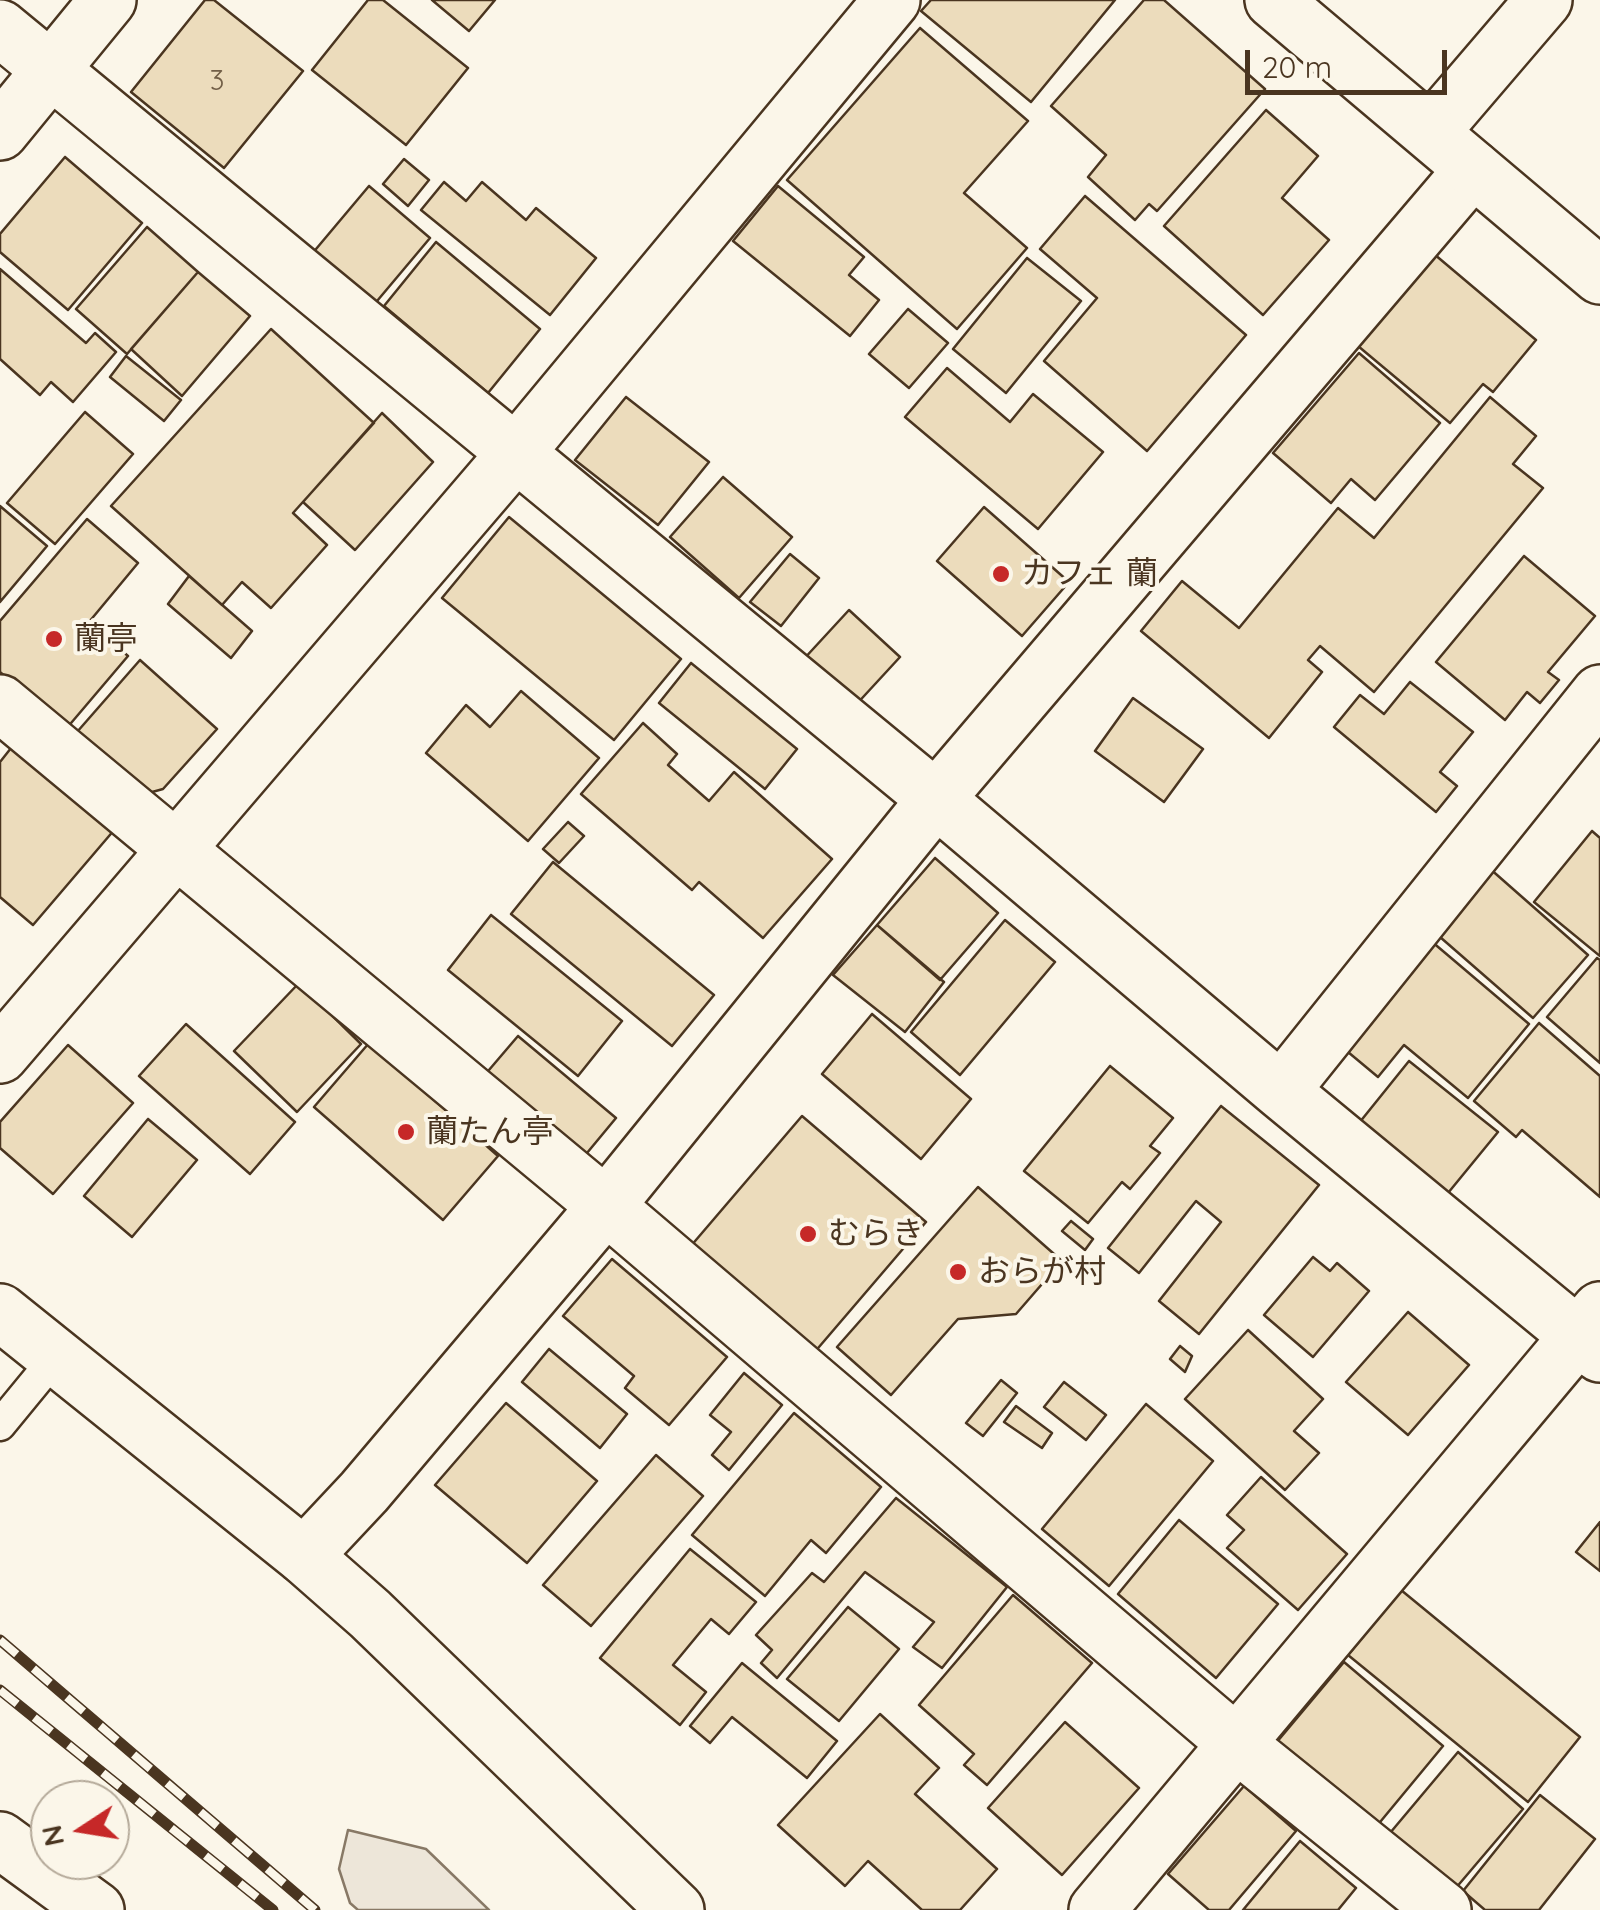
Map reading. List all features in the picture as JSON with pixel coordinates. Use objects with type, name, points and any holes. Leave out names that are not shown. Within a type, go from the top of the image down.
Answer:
[{"type":"main road","points":[[0,132],[108,0]]},
{"type":"main road","points":[[0,1056],[515,454],[892,0]]},
{"type":"main road","points":[[1273,0],[1600,276]]},
{"type":"main road","points":[[1431,132],[1544,0]]},
{"type":"main road","points":[[0,28],[936,799],[1281,1091],[1593,1333],[1097,1910]]},
{"type":"main road","points":[[304,1556],[364,1492],[606,1206],[936,799],[1472,169]]},
{"type":"main road","points":[[1281,1091],[1600,693]]},
{"type":"main road","points":[[0,703],[606,1206],[1237,1744],[1443,1910]]},
{"type":"main road","points":[[0,1312],[304,1556],[370,1614],[676,1910]]},
{"type":"main road","points":[[0,1840],[96,1910]]},
{"type":"lane","points":[[0,1424],[55,1358]]},
{"type":"shaded area","points":[[348,1830],[426,1849],[489,1910],[358,1910],[350,1903],[339,1869]]},
{"type":"building","points":[[205,0],[214,0],[303,71],[224,168],[131,92]]},
{"type":"building","points":[[368,0],[383,0],[468,68],[406,145],[312,70]]},
{"type":"building","points":[[432,0],[495,0],[469,31]]},
{"type":"building","points":[[931,0],[1115,0],[1031,102],[921,11]]},
{"type":"building","points":[[1144,0],[1164,0],[1265,89],[1157,211],[1149,204],[1135,220],[1088,177],[1106,155],[1051,106]]},
{"type":"building","points":[[920,28],[1028,121],[964,193],[1027,248],[957,329],[787,180]]},
{"type":"building","points":[[1266,110],[1318,156],[1282,198],[1329,240],[1263,315],[1164,226]]},
{"type":"building","points":[[65,157],[142,223],[68,310],[0,252],[0,234]]},
{"type":"building","points":[[404,159],[429,180],[408,206],[383,184]]},
{"type":"building","points":[[444,182],[466,201],[482,182],[526,220],[536,208],[596,258],[550,315],[421,210]]},
{"type":"building","points":[[369,186],[430,238],[372,307],[311,255]]},
{"type":"building","points":[[778,186],[864,257],[849,275],[879,300],[850,336],[733,241]]},
{"type":"building","points":[[1085,196],[1246,335],[1147,451],[1044,361],[1097,298],[1040,249]]},
{"type":"building","points":[[147,227],[198,272],[127,354],[76,309]]},
{"type":"building","points":[[436,242],[540,329],[488,393],[384,306]]},
{"type":"building","points":[[1434,254],[1536,340],[1493,392],[1483,384],[1450,423],[1358,346]]},
{"type":"building","points":[[1027,258],[1081,301],[1006,393],[953,349]]},
{"type":"building","points":[[0,269],[86,343],[95,333],[116,352],[73,402],[51,382],[40,395],[0,359]]},
{"type":"building","points":[[198,272],[250,316],[182,396],[131,349]]},
{"type":"building","points":[[908,309],[948,343],[909,388],[869,354]]},
{"type":"building","points":[[271,329],[374,423],[293,513],[327,545],[271,608],[242,582],[222,605],[111,506]]},
{"type":"building","points":[[1359,353],[1440,423],[1375,500],[1351,479],[1331,503],[1273,453]]},
{"type":"building","points":[[126,356],[181,400],[164,421],[110,377]]},
{"type":"building","points":[[947,368],[1010,422],[1033,394],[1103,452],[1038,529],[905,417]]},
{"type":"building","points":[[626,397],[709,462],[658,525],[575,460]]},
{"type":"building","points":[[1490,397],[1536,436],[1513,464],[1543,488],[1374,692],[1320,646],[1308,660],[1322,672],[1269,738],[1141,631],[1182,581],[1239,628],[1338,508],[1374,538]]},
{"type":"building","points":[[85,412],[133,454],[55,544],[7,503]]},
{"type":"building","points":[[382,413],[433,462],[355,550],[303,502]]},
{"type":"building","points":[[723,477],[792,537],[739,598],[670,537]]},
{"type":"building","points":[[0,506],[47,546],[0,602]]},
{"type":"building","points":[[984,507],[1069,582],[1022,636],[937,561]]},
{"type":"building","points":[[509,517],[681,659],[614,740],[442,598]]},
{"type":"building","name":"蘭亭","points":[[87,519],[138,563],[89,622],[128,656],[66,729],[0,672],[0,621]]},
{"type":"building","points":[[790,554],[819,578],[781,626],[750,602]]},
{"type":"building","points":[[1524,556],[1595,616],[1548,672],[1559,680],[1540,703],[1527,692],[1505,720],[1436,662]]},
{"type":"building","points":[[189,576],[252,631],[231,658],[168,604]]},
{"type":"building","points":[[849,610],[900,657],[853,708],[802,661]]},
{"type":"building","points":[[140,660],[217,729],[163,789],[134,797],[70,740]]},
{"type":"building","points":[[691,663],[797,749],[765,789],[659,703]]},
{"type":"building","points":[[1410,682],[1473,732],[1440,772],[1457,786],[1436,812],[1334,727],[1360,695],[1384,714]]},
{"type":"building","points":[[521,691],[599,758],[528,841],[426,753],[466,705],[490,727]]},
{"type":"building","points":[[1133,698],[1203,749],[1164,802],[1095,751]]},
{"type":"building","points":[[643,723],[677,754],[668,765],[709,801],[734,772],[832,859],[763,938],[699,882],[692,890],[581,794]]},
{"type":"building","points":[[15,743],[115,829],[33,925],[0,897],[0,762]]},
{"type":"building","points":[[568,822],[584,836],[559,863],[543,849]]},
{"type":"building","points":[[1592,831],[1600,838],[1600,956],[1534,902]]},
{"type":"building","points":[[935,858],[998,913],[940,980],[877,925]]},
{"type":"building","points":[[553,862],[714,995],[672,1046],[511,914]]},
{"type":"building","points":[[1488,867],[1588,955],[1533,1018],[1432,930]]},
{"type":"building","points":[[491,915],[622,1021],[578,1076],[448,970]]},
{"type":"building","points":[[1005,920],[1055,962],[960,1075],[911,1032]]},
{"type":"building","points":[[877,925],[944,982],[905,1032],[833,975]]},
{"type":"building","points":[[1424,935],[1529,1024],[1468,1098],[1404,1045],[1378,1077],[1336,1042]]},
{"type":"building","points":[[1597,958],[1600,960],[1600,1063],[1547,1017]]},
{"type":"building","points":[[299,983],[361,1044],[297,1112],[234,1051]]},
{"type":"building","points":[[872,1014],[971,1099],[921,1159],[822,1074]]},
{"type":"building","points":[[1539,1023],[1600,1076],[1600,1197],[1522,1130],[1516,1137],[1474,1101]]},
{"type":"building","points":[[186,1024],[295,1122],[250,1174],[139,1076]]},
{"type":"building","points":[[518,1036],[616,1118],[582,1159],[483,1077]]},
{"type":"building","name":"蘭たん亭","points":[[369,1043],[498,1156],[443,1220],[314,1107]]},
{"type":"building","points":[[68,1045],[133,1103],[53,1194],[0,1148],[0,1122]]},
{"type":"building","points":[[1409,1061],[1498,1132],[1439,1204],[1351,1133]]},
{"type":"building","points":[[1110,1066],[1173,1118],[1150,1146],[1160,1153],[1130,1189],[1122,1182],[1088,1223],[1024,1171]]},
{"type":"building","points":[[1221,1106],[1319,1185],[1199,1334],[1159,1301],[1221,1222],[1196,1201],[1139,1273],[1108,1248]]},
{"type":"building","name":"むらき","points":[[802,1116],[926,1222],[813,1354],[690,1247]]},
{"type":"building","points":[[148,1119],[197,1160],[132,1237],[84,1196]]},
{"type":"building","points":[[978,1187],[1062,1261],[1016,1314],[958,1319],[891,1395],[837,1347]]},
{"type":"building","points":[[1071,1221],[1093,1239],[1085,1250],[1062,1231]]},
{"type":"building","points":[[1313,1257],[1330,1271],[1337,1263],[1369,1291],[1313,1357],[1264,1315]]},
{"type":"building","points":[[612,1259],[727,1357],[669,1425],[625,1388],[634,1376],[563,1316]]},
{"type":"building","points":[[1408,1312],[1469,1365],[1408,1435],[1346,1382]]},
{"type":"building","points":[[1248,1330],[1323,1399],[1294,1431],[1319,1453],[1285,1490],[1185,1399]]},
{"type":"building","points":[[1180,1346],[1192,1356],[1185,1372],[1170,1359]]},
{"type":"building","points":[[549,1349],[627,1414],[600,1448],[522,1382]]},
{"type":"building","points":[[744,1373],[782,1405],[729,1470],[712,1455],[731,1432],[710,1415]]},
{"type":"building","points":[[1001,1380],[1017,1393],[983,1436],[966,1423]]},
{"type":"building","points":[[1064,1382],[1106,1415],[1086,1440],[1044,1407]]},
{"type":"building","points":[[506,1403],[597,1481],[527,1563],[435,1485]]},
{"type":"building","points":[[1146,1404],[1213,1461],[1109,1586],[1042,1529]]},
{"type":"building","points":[[1016,1406],[1052,1433],[1042,1448],[1004,1422]]},
{"type":"building","points":[[794,1413],[881,1487],[826,1553],[811,1540],[765,1596],[692,1535]]},
{"type":"building","points":[[656,1455],[703,1496],[591,1626],[543,1585]]},
{"type":"building","points":[[1261,1477],[1347,1554],[1298,1610],[1227,1548],[1244,1530],[1227,1515]]},
{"type":"building","points":[[896,1498],[1007,1587],[942,1668],[913,1647],[934,1622],[865,1572],[777,1678],[761,1663],[772,1650],[756,1635],[812,1573],[824,1582]]},
{"type":"building","points":[[1179,1520],[1278,1604],[1216,1678],[1118,1594]]},
{"type":"building","points":[[1600,1522],[1600,1571],[1576,1552]]},
{"type":"building","points":[[690,1549],[756,1602],[729,1634],[711,1619],[673,1665],[706,1692],[680,1725],[600,1658]]},
{"type":"building","points":[[1401,1590],[1580,1737],[1528,1802],[1348,1655]]},
{"type":"building","points":[[1013,1595],[1092,1663],[987,1785],[964,1765],[974,1754],[919,1705]]},
{"type":"building","points":[[848,1607],[899,1649],[839,1721],[787,1679]]},
{"type":"building","points":[[1344,1662],[1443,1746],[1371,1833],[1271,1749]]},
{"type":"building","points":[[742,1663],[837,1741],[807,1778],[732,1717],[710,1743],[690,1726]]},
{"type":"building","points":[[880,1714],[939,1768],[915,1794],[997,1869],[960,1910],[922,1910],[868,1861],[845,1886],[778,1825]]},
{"type":"building","points":[[1065,1722],[1139,1788],[1062,1875],[988,1808]]},
{"type":"building","points":[[1458,1752],[1523,1809],[1455,1889],[1390,1833]]},
{"type":"building","points":[[1244,1786],[1296,1831],[1229,1910],[1209,1910],[1168,1874]]},
{"type":"building","points":[[1540,1795],[1595,1839],[1539,1910],[1485,1910],[1463,1891]]},
{"type":"building","points":[[1300,1841],[1356,1888],[1338,1910],[1243,1910]]},
{"type":"railway","points":[[0,1640],[315,1910]]},
{"type":"railway","points":[[0,1690],[273,1910]]},
{"type":"place","name":"カフェ 蘭","points":[[1001,574]]},
{"type":"place","name":"蘭亭","points":[[54,639]]},
{"type":"place","name":"蘭たん亭","points":[[406,1132]]},
{"type":"place","name":"むらき","points":[[808,1234]]},
{"type":"place","name":"おらが村","points":[[958,1272]]}]
